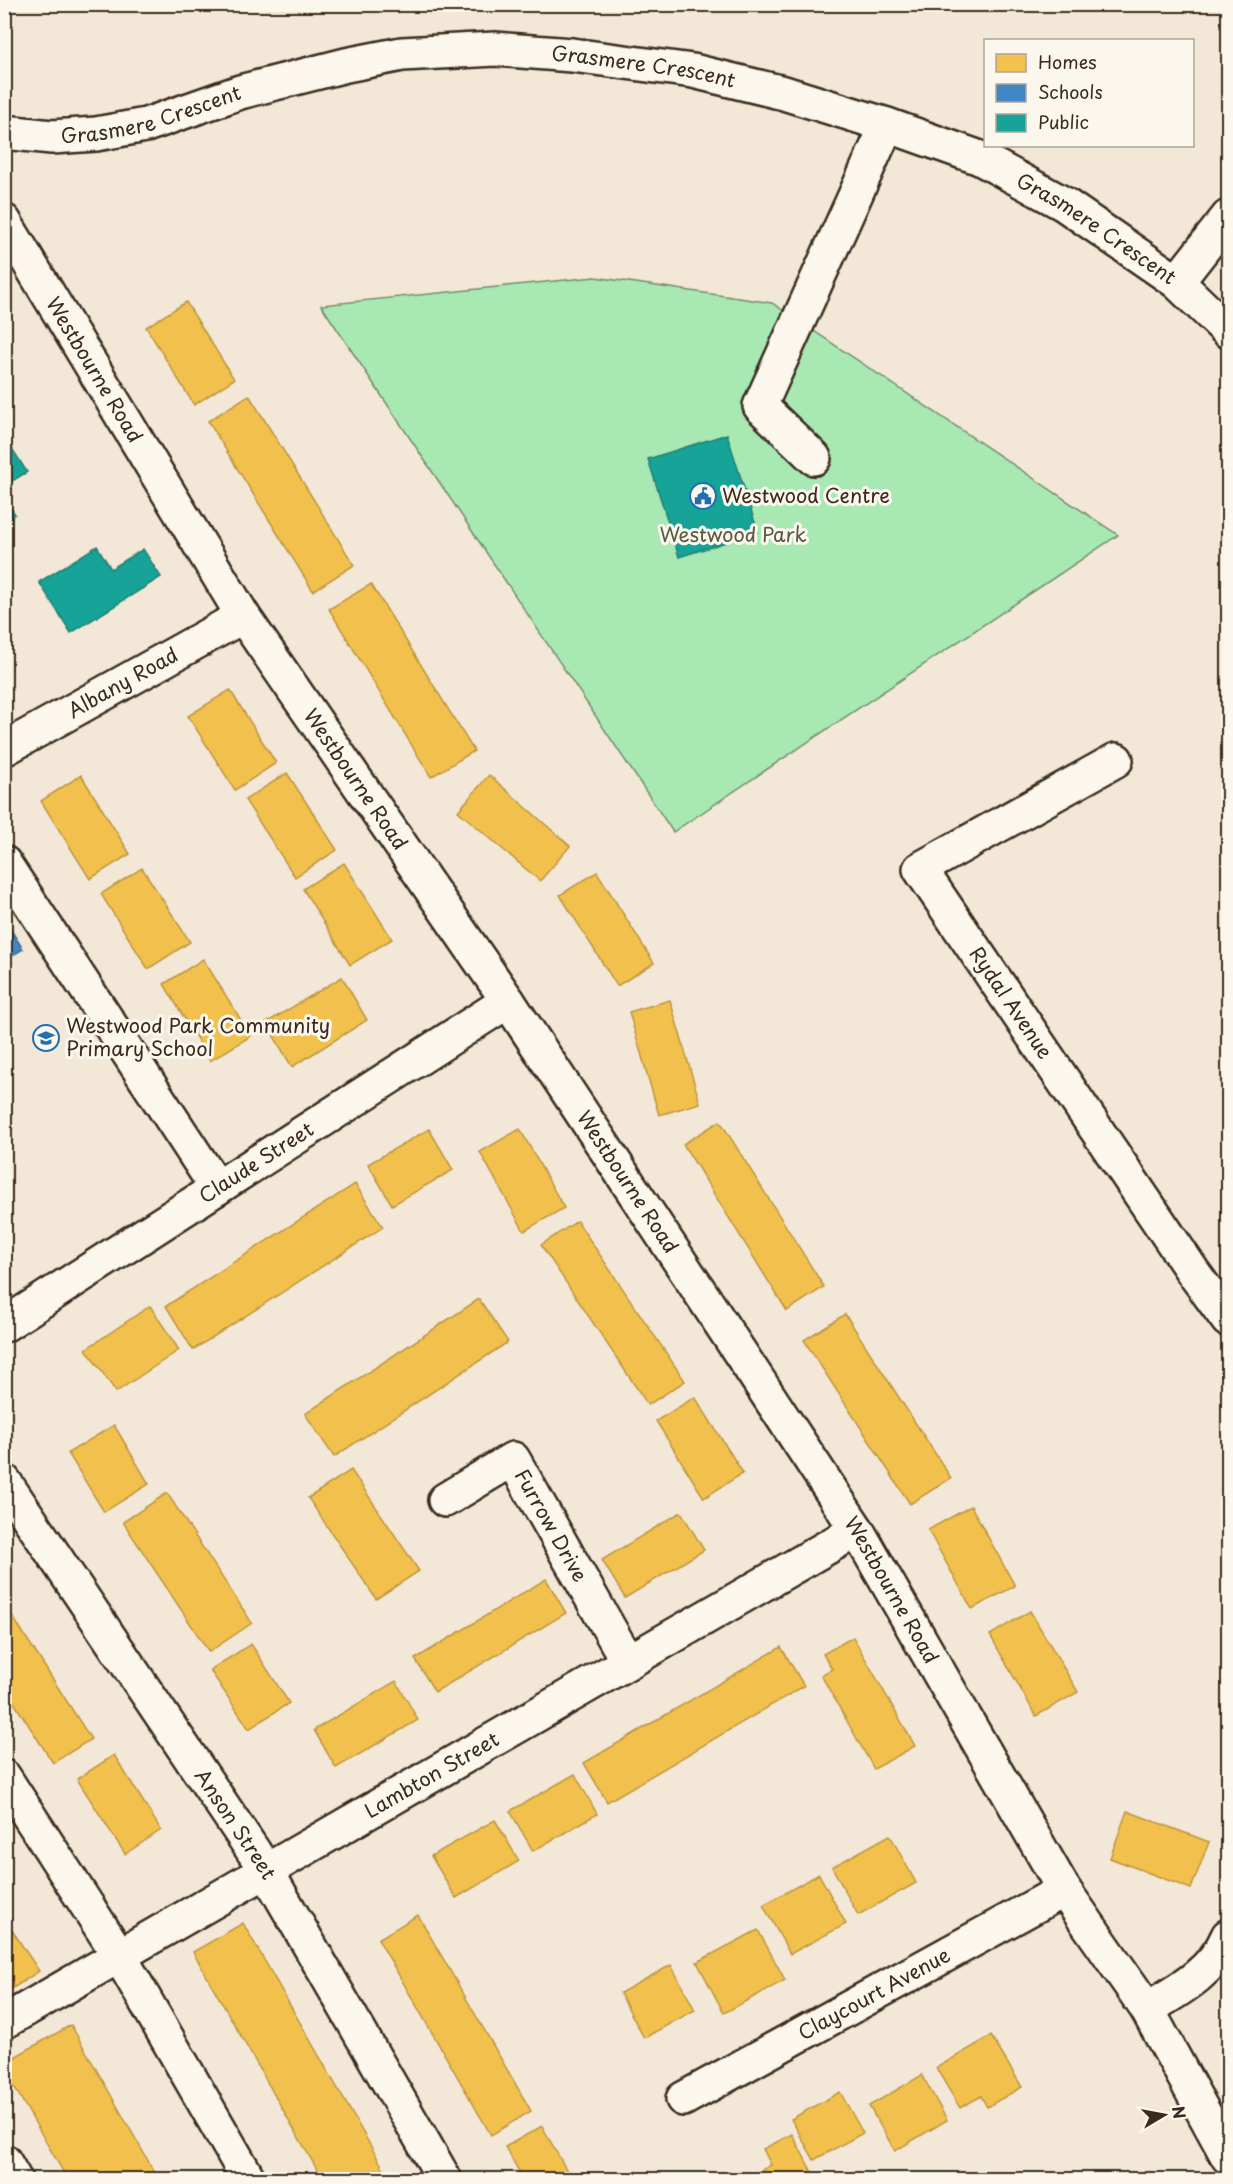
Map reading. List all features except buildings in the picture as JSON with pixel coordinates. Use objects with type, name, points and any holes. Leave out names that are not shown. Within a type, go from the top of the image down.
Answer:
[{"type":"street","name":"Grasmere Crescent","points":[[4,132],[52,137],[106,132],[146,125],[240,92],[346,65],[402,54],[495,49],[572,55],[693,71],[784,93],[887,125],[980,158],[1064,204],[1177,282],[1228,331]]},
{"type":"street","points":[[814,458],[760,406],[887,125]]},
{"type":"street","points":[[1177,282],[1228,217]]},
{"type":"street","name":"Westbourne Road","points":[[4,222],[243,616],[508,1000],[858,1530],[1064,1890],[1147,2009],[1228,2157]]},
{"type":"street","name":"Albany Road","points":[[4,749],[243,616]]},
{"type":"street","name":"Rydal Avenue","points":[[1116,760],[920,869],[1193,1272],[1228,1320]]},
{"type":"street","points":[[4,863],[217,1188]]},
{"type":"street","name":"Claude Street","points":[[4,1325],[508,1000]]},
{"type":"street","name":"Furrow Drive","points":[[445,1500],[513,1459],[628,1662]]},
{"type":"street","name":"Anson Street","points":[[4,1481],[266,1870],[445,2180]]},
{"type":"street","name":"Lambton Street","points":[[4,2022],[858,1530]]},
{"type":"street","points":[[4,1777],[119,1955],[249,2180]]},
{"type":"street","name":"Claycourt Avenue","points":[[683,2099],[1064,1890]]},
{"type":"street","points":[[1147,2009],[1196,1979],[1223,1948],[1228,1936]]},
{"type":"street","points":[[4,2161],[15,2180]]},
{"type":"green space","name":"Westwood Park","points":[[595,277],[772,303],[1118,535],[673,832],[321,305]]},
{"type":"place","name":"Westwood Centre","points":[[703,496]]},
{"type":"place","name":"Westwood Park Community Primary School","points":[[46,1038]]}]
